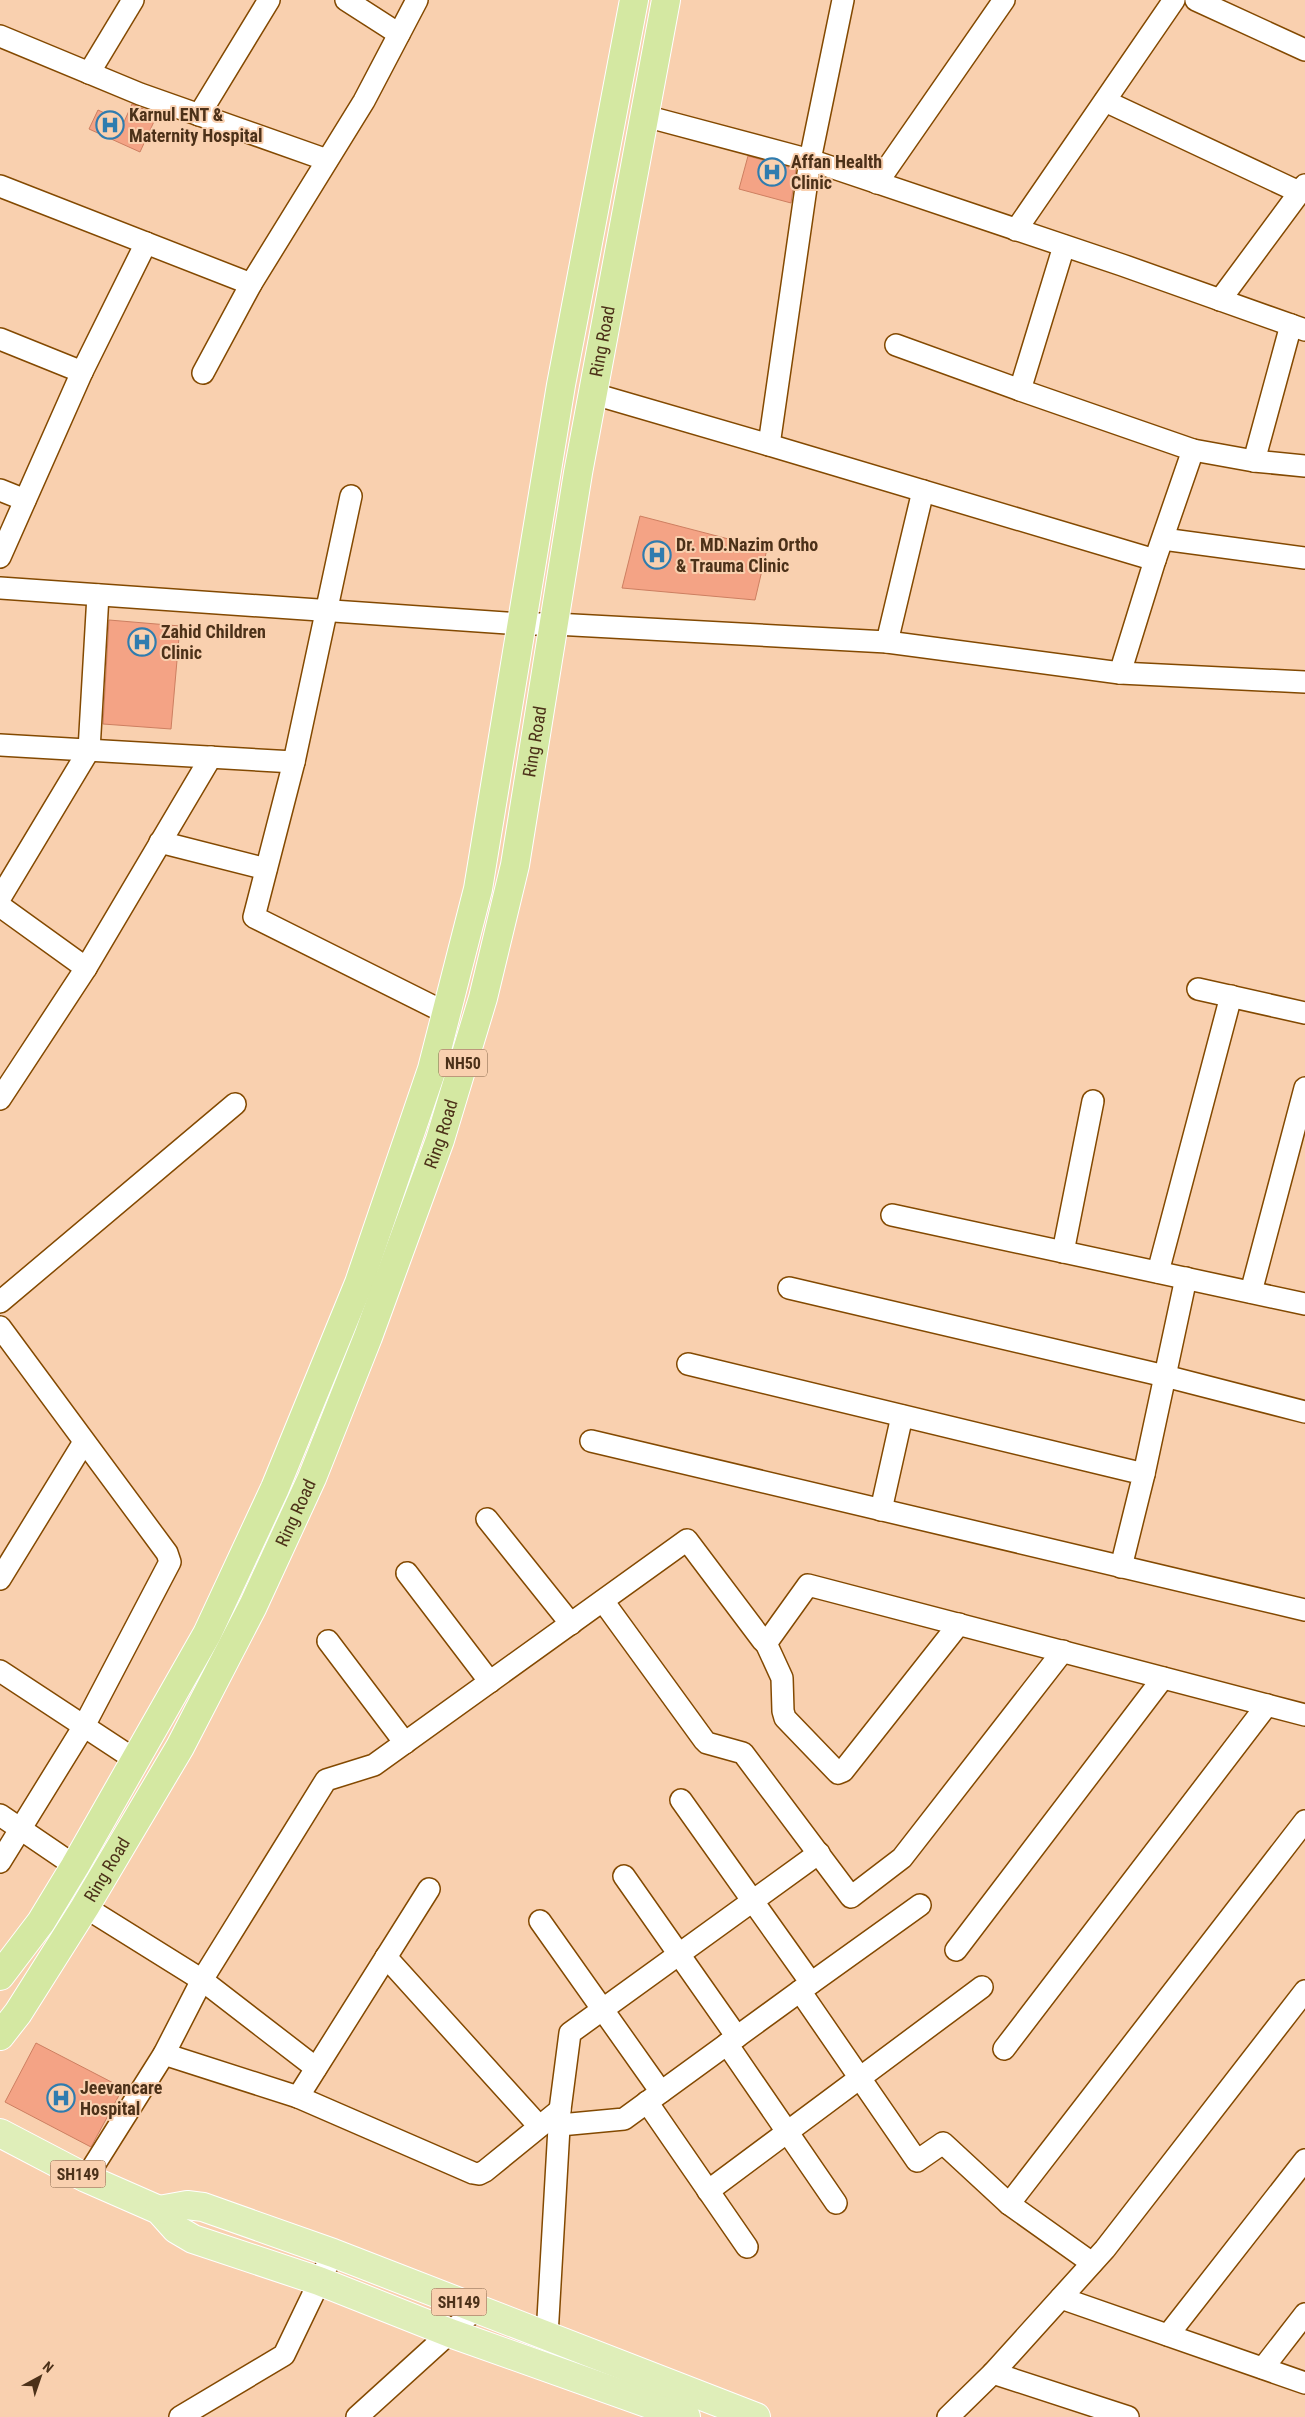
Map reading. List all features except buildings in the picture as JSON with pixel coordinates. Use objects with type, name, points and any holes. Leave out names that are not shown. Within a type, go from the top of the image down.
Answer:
[{"type":"highway","name":"Ring Road","points":[[0,1976],[41,1922],[75,1866],[137,1761],[207,1634],[275,1488],[358,1283],[432,1069],[478,889],[561,385],[634,0]]},
{"type":"highway","name":"Ring Road","points":[[0,2036],[18,2013],[85,1908],[180,1747],[253,1606],[312,1478],[368,1337],[440,1140],[483,998],[515,865],[578,473],[666,0]]},
{"type":"main road","name":"SH149","points":[[0,2133],[86,2178],[159,2210],[176,2229],[192,2239],[319,2281],[450,2333],[667,2414]]},
{"type":"main road","name":"SH149","points":[[159,2210],[187,2205],[203,2207],[333,2253],[756,2417]]},
{"type":"street","points":[[89,73],[133,0]]},
{"type":"street","points":[[199,115],[269,0]]},
{"type":"street","points":[[346,0],[399,34]]},
{"type":"street","points":[[203,373],[251,284],[364,101],[417,0]]},
{"type":"street","points":[[768,445],[810,160],[843,0]]},
{"type":"street","points":[[877,183],[1004,0]]},
{"type":"street","points":[[1016,230],[1174,0]]},
{"type":"street","points":[[1196,0],[1305,50]]},
{"type":"street","points":[[0,36],[89,73],[199,115],[327,160]]},
{"type":"street","points":[[1104,101],[1302,189],[1220,300]]},
{"type":"street","points":[[645,116],[810,160],[1298,327],[1254,461]]},
{"type":"street","points":[[0,186],[251,284]]},
{"type":"street","points":[[0,557],[82,372],[146,243]]},
{"type":"street","points":[[1020,390],[1064,246]]},
{"type":"street","points":[[0,339],[82,372]]},
{"type":"street","points":[[896,345],[1193,450],[1254,461],[1305,466]]},
{"type":"street","points":[[594,394],[1156,560]]},
{"type":"street","points":[[1120,673],[1193,450]]},
{"type":"street","points":[[0,490],[25,500]]},
{"type":"street","points":[[887,642],[923,491]]},
{"type":"street","points":[[351,496],[294,762],[254,917],[446,1013]]},
{"type":"street","points":[[1163,539],[1305,558]]},
{"type":"street","points":[[0,588],[521,624],[555,624],[887,642],[1120,673],[1305,682]]},
{"type":"street","points":[[0,898],[89,750],[98,595]]},
{"type":"street","points":[[0,745],[294,762]]},
{"type":"street","points":[[0,1099],[86,968],[211,757]]},
{"type":"street","points":[[160,842],[266,869]]},
{"type":"street","points":[[0,906],[86,968]]},
{"type":"street","points":[[1198,988],[1305,1013]]},
{"type":"street","points":[[1158,1272],[1232,996]]},
{"type":"street","points":[[1251,1292],[1305,1088]]},
{"type":"street","points":[[1062,1252],[1093,1102]]},
{"type":"street","points":[[0,1302],[235,1104]]},
{"type":"street","points":[[892,1215],[1305,1304]]},
{"type":"street","points":[[1121,1567],[1144,1474],[1186,1278]]},
{"type":"street","points":[[789,1288],[1165,1376],[1305,1412]]},
{"type":"street","points":[[0,1327],[168,1552],[170,1562],[84,1726],[0,1862]]},
{"type":"street","points":[[688,1364],[1144,1474]]},
{"type":"street","points":[[881,1510],[902,1416]]},
{"type":"street","points":[[591,1441],[1305,1610]]},
{"type":"street","points":[[0,1579],[84,1442]]},
{"type":"street","points":[[487,1519],[570,1624]]},
{"type":"street","points":[[86,2178],[164,2054],[202,1980],[326,1780],[374,1766],[687,1540],[761,1639],[765,1641],[782,1678],[783,1711],[786,1718],[838,1773],[843,1771],[960,1624]]},
{"type":"street","points":[[407,1573],[490,1682]]},
{"type":"street","points":[[765,1641],[770,1638],[808,1585],[1305,1715]]},
{"type":"street","points":[[603,1601],[704,1740],[707,1743],[743,1753],[851,1897],[902,1858],[1063,1651]]},
{"type":"street","points":[[328,1641],[405,1743]]},
{"type":"street","points":[[0,1672],[137,1761]]},
{"type":"street","points":[[956,1950],[1163,1678]]},
{"type":"street","points":[[1004,2049],[1267,1705]]},
{"type":"street","points":[[680,1800],[752,1900],[860,2079],[917,2161],[943,2143],[1009,2204],[1092,2263]]},
{"type":"street","points":[[0,1815],[75,1866]]},
{"type":"street","points":[[1009,2204],[1305,1822]]},
{"type":"street","points":[[547,2336],[560,2118],[568,2037],[574,2030],[819,1853]]},
{"type":"street","points":[[624,1876],[680,1955],[788,2133],[836,2203]]},
{"type":"street","points":[[298,2097],[429,1888]]},
{"type":"street","points":[[164,2054],[298,2097],[479,2174],[538,2125],[560,2118],[624,2120],[920,1905]]},
{"type":"street","points":[[85,1908],[202,1980],[316,2068]]},
{"type":"street","points":[[540,1921],[603,2009],[708,2190],[747,2247]]},
{"type":"street","points":[[386,1957],[538,2125]]},
{"type":"street","points":[[708,2190],[788,2133],[982,1987]]},
{"type":"street","points":[[948,2417],[993,2372],[1092,2263],[1305,1991]]},
{"type":"street","points":[[1168,2335],[1305,2160]]},
{"type":"street","points":[[180,2417],[284,2356],[333,2253]]},
{"type":"street","points":[[1060,2298],[1305,2383]]},
{"type":"street","points":[[357,2417],[476,2309]]},
{"type":"street","points":[[1263,2368],[1305,2314]]},
{"type":"street","points":[[993,2372],[1128,2417]]},
{"type":"place","name":"Karnul ENT & Maternity Hospital","points":[[110,125]]},
{"type":"place","name":"Affan Health Clinic","points":[[772,172]]},
{"type":"place","name":"Dr. MD.Nazim Ortho & Trauma Clinic","points":[[657,555]]},
{"type":"place","name":"Zahid Children Clinic","points":[[142,642]]},
{"type":"place","name":"Jeevancare Hospital","points":[[61,2098]]}]
